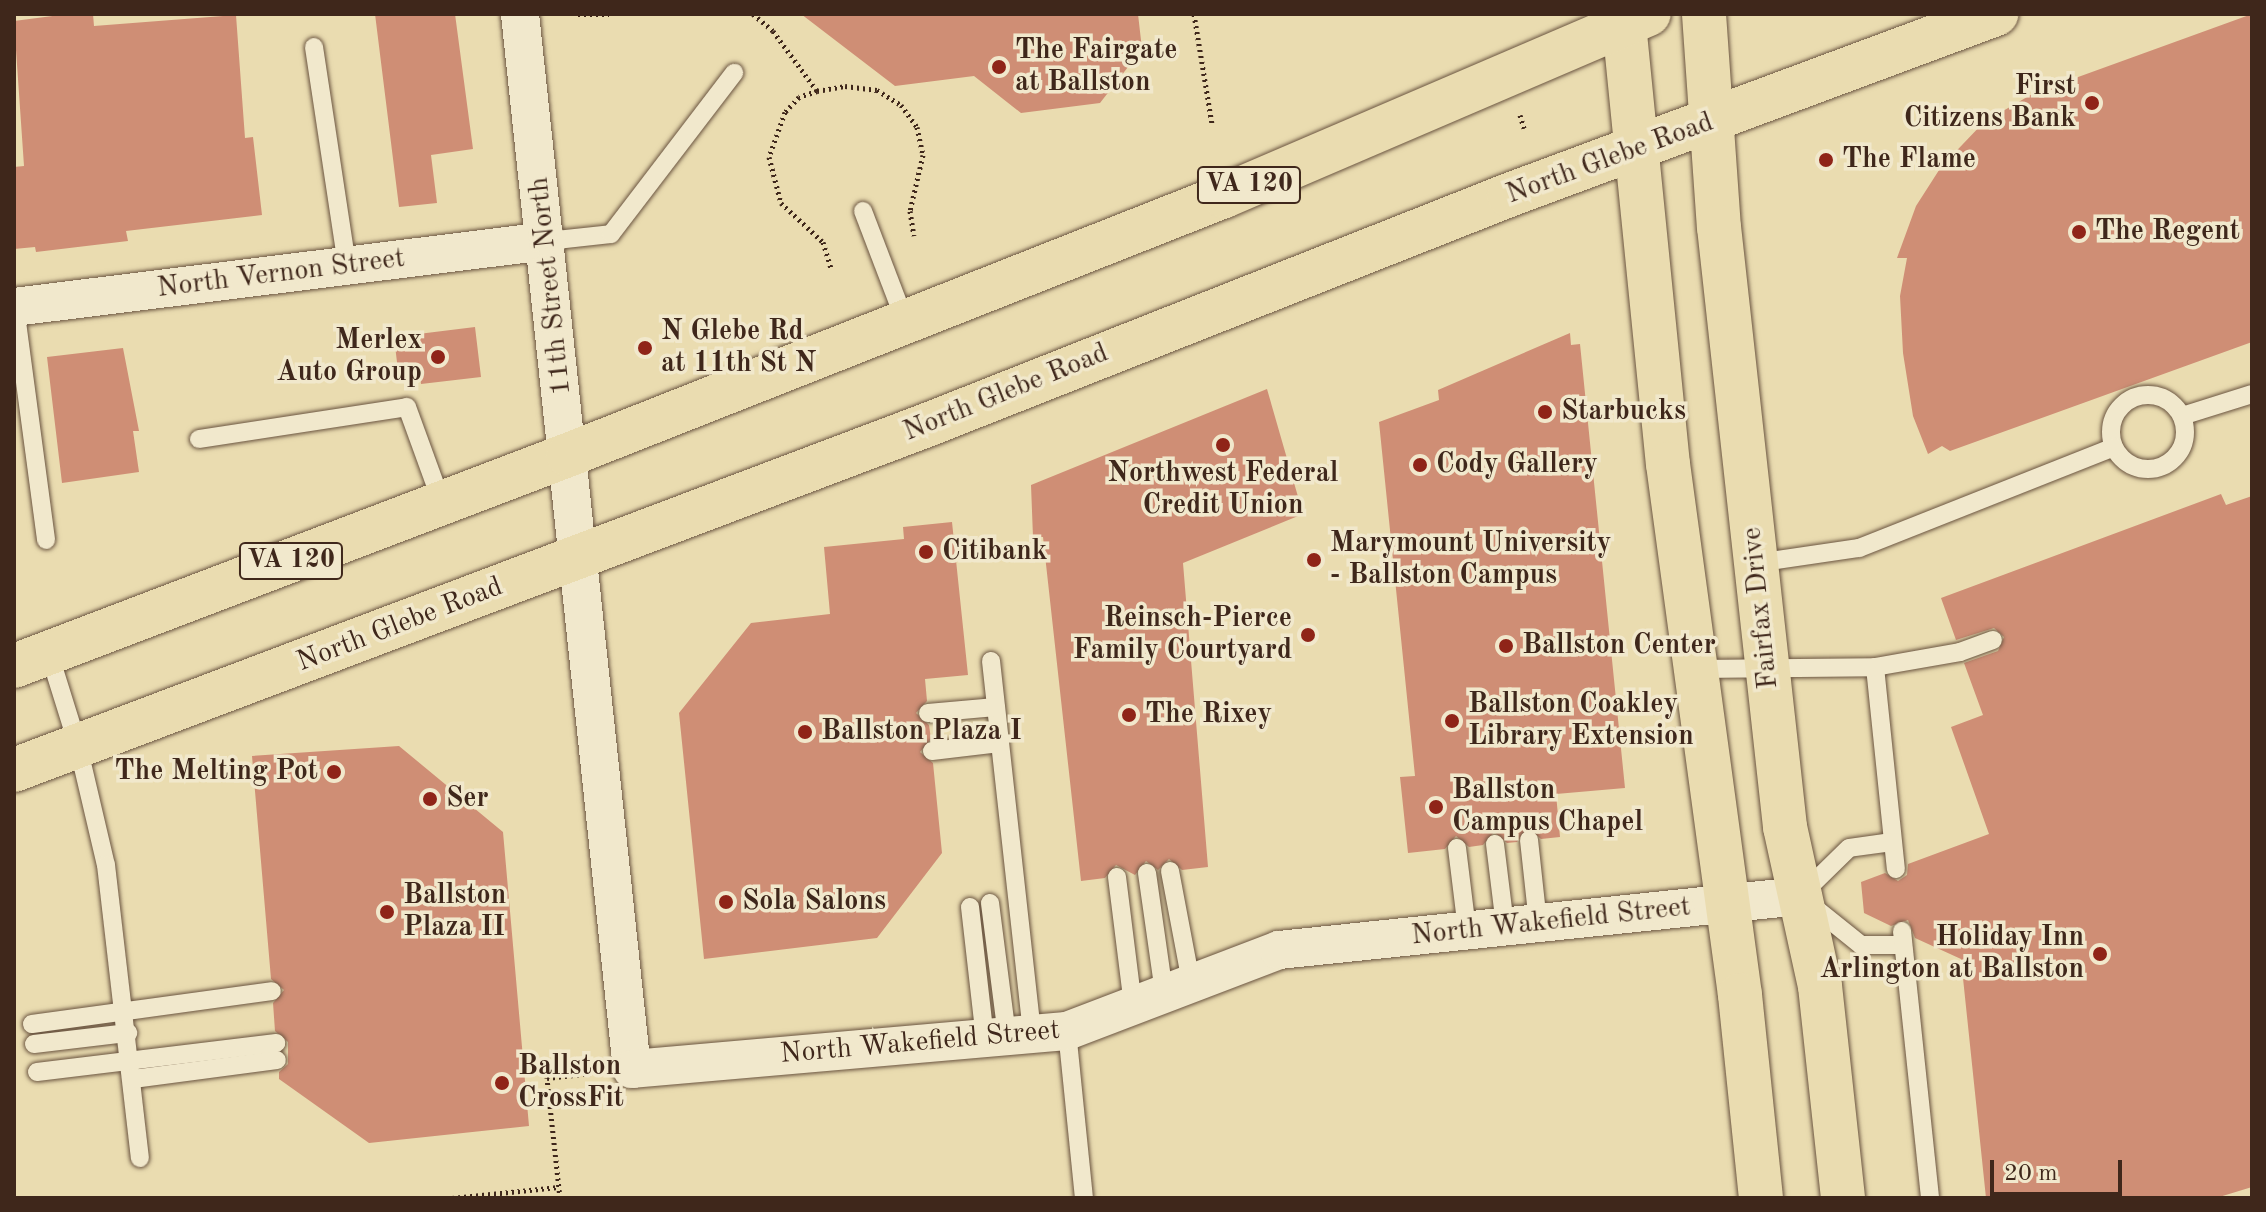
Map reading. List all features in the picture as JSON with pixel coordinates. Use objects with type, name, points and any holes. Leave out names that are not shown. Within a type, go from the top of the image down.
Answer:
[{"type":"main road","name":"Fairfax Drive","points":[[1704,14],[1712,122],[1785,827],[1820,986],[1843,1198]]},
{"type":"main road","name":"North Glebe Road","points":[[14,770],[577,559],[1637,149],[1996,14]]},
{"type":"main road","points":[[1632,17],[1637,149],[1659,382],[1728,903],[1761,1198]]},
{"type":"main road","name":"VA 120","points":[[32,660],[568,455],[1239,190],[1632,17]]},
{"type":"street","name":"11th Street North","points":[[520,14],[547,241],[577,559]]},
{"type":"street","name":"North Vernon Street","points":[[15,307],[547,241]]},
{"type":"street","points":[[577,559],[632,1069]]},
{"type":"street","name":"North Wakefield Street","points":[[632,1069],[1023,1035],[1163,993],[1279,950],[1800,896]]},
{"type":"lane","points":[[314,47],[347,266]]},
{"type":"lane","points":[[547,241],[611,234],[734,73]]},
{"type":"lane","points":[[863,211],[905,321]]},
{"type":"lane","points":[[15,307],[46,540]]},
{"type":"lane","points":[[2182,416],[2252,394]]},
{"type":"lane","points":[[2139,395],[2164,398],[2182,416],[2185,439],[2163,467],[2139,469],[2114,447],[2112,421],[2127,400],[2139,395]]},
{"type":"lane","points":[[199,439],[407,407],[442,503]]},
{"type":"lane","points":[[1756,563],[1859,548],[2114,447]]},
{"type":"lane","points":[[1696,669],[1875,667],[1960,652],[1993,640]]},
{"type":"lane","points":[[32,660],[78,746],[106,865],[126,1011],[140,1158]]},
{"type":"lane","points":[[991,661],[1023,1035]]},
{"type":"lane","points":[[1875,667],[1896,869]]},
{"type":"lane","points":[[928,713],[996,707]]},
{"type":"lane","points":[[932,751],[1000,743]]},
{"type":"lane","points":[[1521,925],[1529,840]]},
{"type":"lane","points":[[1892,842],[1849,848],[1800,896],[1861,945],[1902,938],[1930,1198]]},
{"type":"lane","points":[[1495,844],[1521,925]]},
{"type":"lane","points":[[1457,848],[1467,930]]},
{"type":"lane","points":[[1163,993],[1170,871]]},
{"type":"lane","points":[[1147,873],[1163,993]]},
{"type":"lane","points":[[1117,877],[1163,993]]},
{"type":"lane","points":[[990,903],[1023,1035]]},
{"type":"lane","points":[[970,907],[1023,1035],[1084,1198]]},
{"type":"lane","points":[[32,1024],[272,991]]},
{"type":"lane","points":[[34,1044],[128,1033]]},
{"type":"lane","points":[[37,1072],[131,1058],[277,1052],[133,1079]]},
{"type":"path","points":[[578,14],[609,14]]},
{"type":"path","points":[[753,14],[773,31],[817,91]]},
{"type":"path","points":[[1194,14],[1212,124]]},
{"type":"path","points":[[831,269],[823,242],[781,203],[769,157],[785,112],[799,97],[845,86],[877,90],[901,105],[917,127],[923,155],[910,211],[914,236]]},
{"type":"path","points":[[560,1198],[547,1078],[632,1069]]},
{"type":"path","points":[[452,1198],[558,1187]]},
{"type":"building","points":[[93,14],[94,26],[236,15],[245,138],[253,137],[262,215],[126,231],[128,241],[36,252],[35,247],[14,249],[14,167],[24,166],[14,21]]},
{"type":"building","points":[[375,14],[455,14],[473,149],[431,155],[437,203],[399,207]]},
{"type":"building","name":"The Fairgate at Ballston","points":[[801,14],[1138,14],[1142,49],[1100,103],[1021,113],[974,76],[895,86]]},
{"type":"building","name":"The Regent","points":[[2252,14],[2252,342],[1950,451],[1942,446],[1928,454],[1913,416],[1903,353],[1900,296],[1907,258],[1897,258],[1916,206],[1941,167],[1984,122],[2034,93]]},
{"type":"building","name":"Merlex Auto Group","points":[[475,327],[481,377],[421,384],[420,376],[399,379],[394,337]]},
{"type":"building","name":"Ballston Center","points":[[1570,333],[1571,345],[1580,344],[1625,788],[1556,794],[1560,837],[1541,839],[1528,828],[1517,842],[1507,843],[1494,832],[1483,845],[1469,847],[1456,836],[1445,849],[1408,853],[1400,777],[1415,776],[1379,422],[1439,400],[1438,390]]},
{"type":"building","points":[[123,348],[139,431],[133,431],[139,472],[62,483],[47,357]]},
{"type":"building","name":"The Rixey","points":[[1267,389],[1303,514],[1183,563],[1208,867],[1182,870],[1169,859],[1158,870],[1146,861],[1135,875],[1116,865],[1105,878],[1081,881],[1043,537],[1033,537],[1031,485]]},
{"type":"building","points":[[2221,494],[2226,505],[2252,496],[2252,1187],[2216,1198],[1986,1198],[1961,959],[1915,938],[1908,920],[1891,926],[1864,913],[1861,882],[1885,873],[1898,881],[1907,875],[1908,864],[1989,834],[1951,727],[1983,715],[1964,663],[1998,651],[2004,637],[1994,628],[1956,640],[1941,598]]},
{"type":"building","name":"Ballston Plaza I","points":[[952,522],[968,675],[925,679],[927,701],[916,713],[929,725],[931,739],[920,752],[933,763],[942,853],[877,938],[704,959],[679,713],[751,623],[830,614],[824,547],[904,539],[903,527]]},
{"type":"building","name":"Ballston Plaza II","points":[[399,746],[503,832],[529,1126],[369,1143],[279,1079],[279,1072],[288,1064],[288,1042],[275,1031],[273,1003],[284,990],[271,979],[252,756]]},
{"type":"place","name":"The Fairgate at Ballston","points":[[999,67]]},
{"type":"place","name":"First Citizens Bank","points":[[2092,103]]},
{"type":"place","name":"The Flame","points":[[1826,160]]},
{"type":"place","name":"The Regent","points":[[2079,232]]},
{"type":"place","name":"N Glebe Rd at 11th St N","points":[[645,348]]},
{"type":"place","name":"Merlex Auto Group","points":[[438,357]]},
{"type":"place","name":"Starbucks","points":[[1545,412]]},
{"type":"place","name":"Northwest Federal Credit Union","points":[[1223,445]]},
{"type":"place","name":"Cody Gallery","points":[[1420,465]]},
{"type":"place","name":"Citibank","points":[[926,552]]},
{"type":"place","name":"Marymount University - Ballston Campus","points":[[1314,560]]},
{"type":"place","name":"Reinsch-Pierce Family Courtyard","points":[[1308,635]]},
{"type":"place","name":"Ballston Center","points":[[1506,646]]},
{"type":"place","name":"The Rixey","points":[[1129,715]]},
{"type":"place","name":"Ballston Coakley Library Extension","points":[[1452,721]]},
{"type":"place","name":"Ballston Plaza I","points":[[805,732]]},
{"type":"place","name":"The Melting Pot","points":[[334,772]]},
{"type":"place","name":"Ser","points":[[430,799]]},
{"type":"place","name":"Ballston Campus Chapel","points":[[1436,807]]},
{"type":"place","name":"Sola Salons","points":[[726,902]]},
{"type":"place","name":"Ballston Plaza II","points":[[387,912]]},
{"type":"place","name":"Holiday Inn Arlington at Ballston","points":[[2100,954]]},
{"type":"place","name":"Ballston CrossFit","points":[[502,1083]]}]
